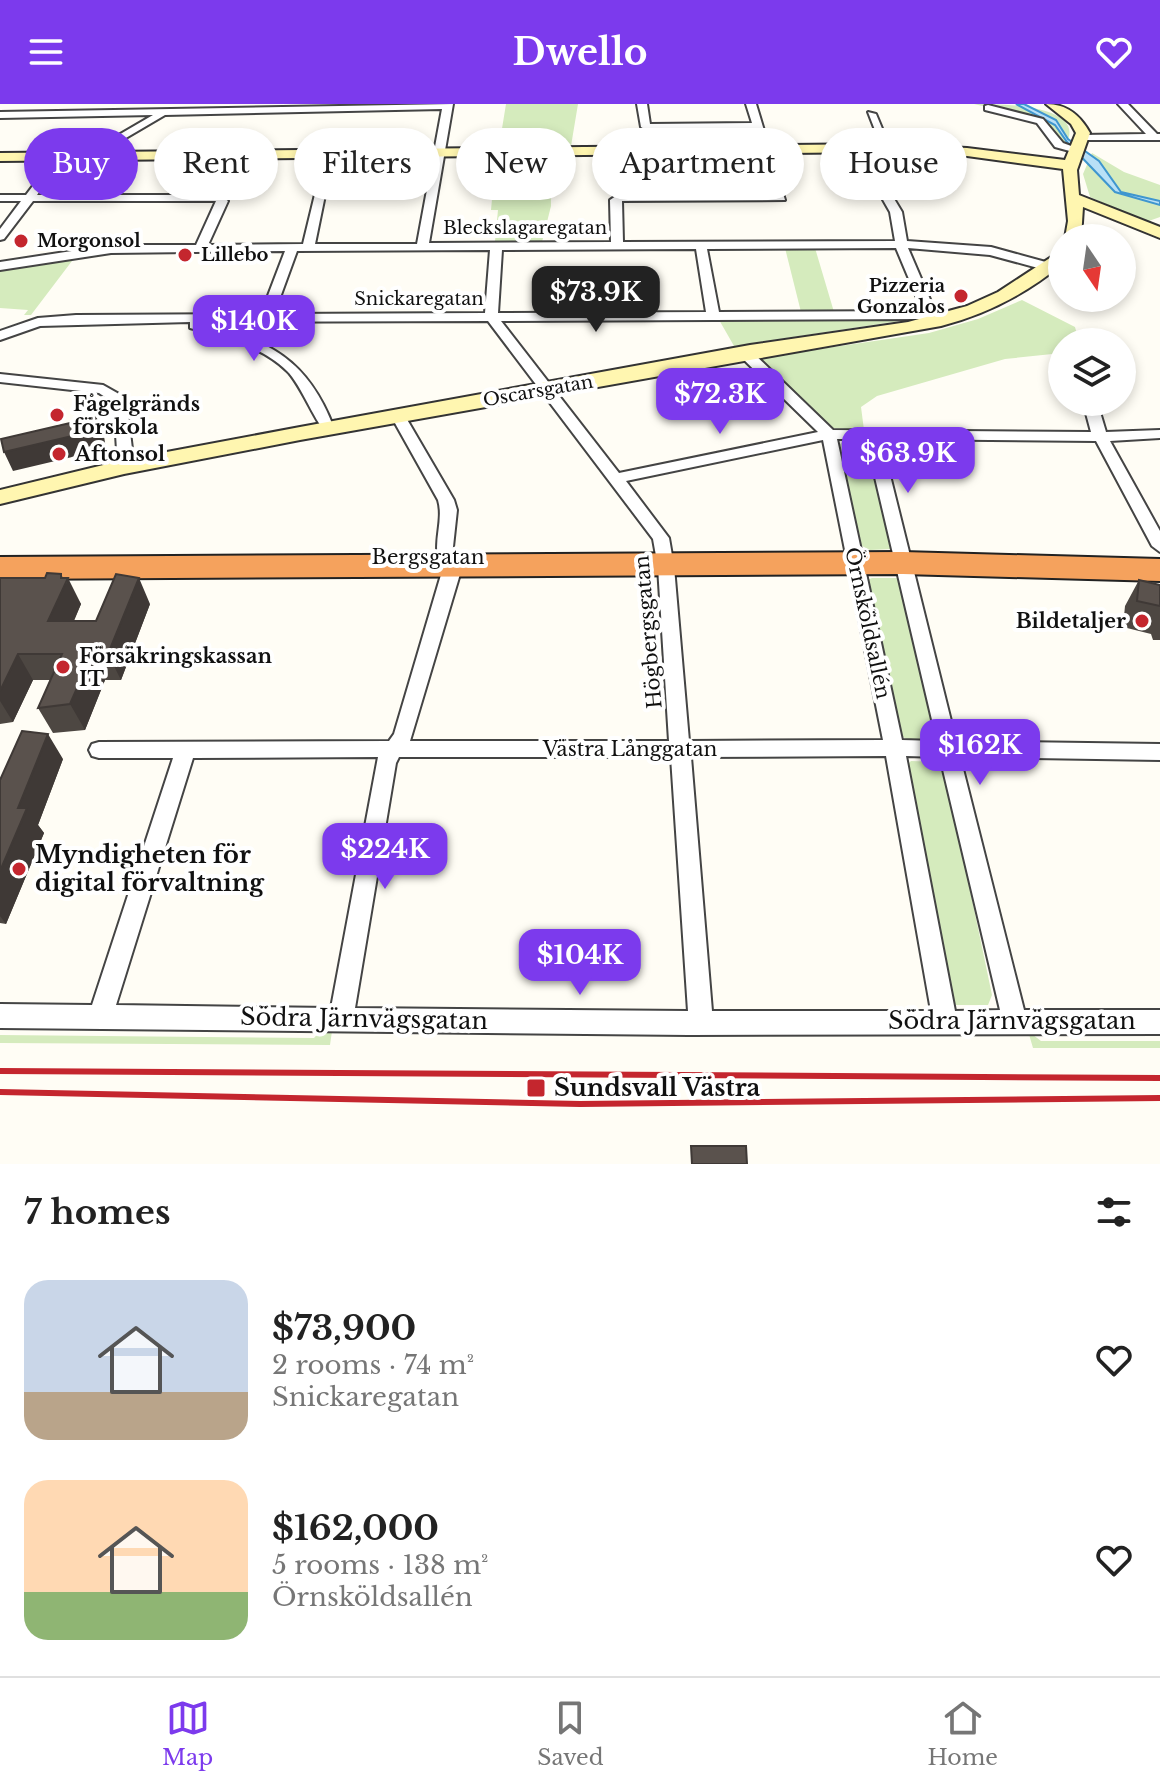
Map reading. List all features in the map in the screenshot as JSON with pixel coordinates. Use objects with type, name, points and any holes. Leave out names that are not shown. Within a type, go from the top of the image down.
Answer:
[{"type":"highway","name":"Bergsgatan","points":[[0,555],[448,562]]},
{"type":"highway","name":"Bergsgatan","points":[[969,564],[1020,558],[1160,560]]},
{"type":"highway","name":"Bergsgatan","points":[[0,568],[665,562],[969,564],[1160,570]]},
{"type":"street","points":[[138,128],[177,104]]},
{"type":"street","points":[[642,104],[646,127],[758,126],[751,104]]},
{"type":"street","points":[[1053,104],[1079,124],[1069,180],[1077,224]]},
{"type":"street","points":[[1123,104],[1157,137]]},
{"type":"street","points":[[0,115],[448,105],[440,147]]},
{"type":"street","points":[[988,108],[1040,121],[1059,145],[1075,150]]},
{"type":"street","points":[[871,114],[878,128]]},
{"type":"street","points":[[967,152],[1075,150],[1157,137]]},
{"type":"street","points":[[440,152],[592,151]]},
{"type":"street","points":[[138,155],[294,153]]},
{"type":"street","points":[[0,157],[24,157]]},
{"type":"street","points":[[0,198],[24,197]]},
{"type":"street","points":[[138,198],[220,198],[222,201],[201,248]]},
{"type":"street","points":[[1074,198],[1160,233]]},
{"type":"street","points":[[0,237],[28,200]]},
{"type":"street","points":[[308,247],[319,200]]},
{"type":"street","points":[[422,247],[430,200]]},
{"type":"street","points":[[616,200],[617,245]]},
{"type":"street","points":[[889,200],[896,212],[901,244],[929,311],[928,319]]},
{"type":"street","name":"Bleckslagaregatan","points":[[0,266],[111,249],[617,245],[901,244],[991,251],[1048,260]]},
{"type":"street","points":[[701,246],[713,315]]},
{"type":"street","points":[[491,316],[496,247]]},
{"type":"street","points":[[266,318],[292,248]]},
{"type":"street","name":"Oscarsgatan","points":[[0,497],[126,466],[928,319],[1004,298],[1025,287],[1048,268]]},
{"type":"street","name":"Snickaregatan","points":[[0,336],[56,319],[713,315],[928,319]]},
{"type":"street","name":"Högbergsgatan","points":[[491,316],[661,538],[701,1023]]},
{"type":"street","points":[[169,318],[259,345],[284,360],[304,379],[319,403],[327,428]]},
{"type":"street","points":[[745,353],[829,434]]},
{"type":"street","points":[[0,378],[103,389],[115,394],[121,401],[126,466]]},
{"type":"street","points":[[341,1018],[386,761],[403,736],[448,562],[449,510],[446,500],[398,416]]},
{"type":"street","points":[[1094,416],[1100,437],[1160,546]]},
{"type":"street","points":[[617,478],[829,434],[1100,437],[1160,434]]},
{"type":"street","name":"Örnsköldsallén","points":[[829,434],[894,748],[945,1021]]},
{"type":"street","points":[[873,436],[1014,1020]]},
{"type":"street","name":"Västra Långgatan","points":[[99,750],[894,748],[1160,752]]},
{"type":"street","points":[[101,1015],[185,751]]},
{"type":"street","name":"Södra Järnvägsgatan","points":[[0,1016],[701,1023],[1160,1022]]},
{"type":"green space","points":[[506,104],[578,104],[574,128],[502,128]]},
{"type":"green space","points":[[974,104],[1020,106],[1053,114],[1065,121],[1069,131],[1066,144],[1041,120]]},
{"type":"green space","points":[[1092,153],[1124,172],[1160,185],[1160,217],[1146,222],[1090,197],[1083,174]]},
{"type":"green space","points":[[492,200],[551,200],[542,242],[495,241],[498,210],[491,210]]},
{"type":"green space","points":[[785,248],[815,248],[834,312],[801,312]]},
{"type":"green space","points":[[75,257],[31,315],[24,315],[28,310],[0,308],[0,269]]},
{"type":"green space","points":[[1022,300],[1075,328],[1048,328],[1048,354],[1005,359],[877,396],[861,407],[864,430],[830,428],[759,358],[929,333],[978,319]]},
{"type":"green space","points":[[718,318],[913,319],[734,346]]},
{"type":"green space","points":[[847,439],[860,440],[870,446],[892,549],[870,550],[860,545],[840,444]]},
{"type":"green space","points":[[898,578],[903,583],[936,732],[931,741],[909,741],[899,734],[867,580]]},
{"type":"green space","points":[[911,761],[937,762],[945,770],[992,995],[988,1005],[956,1005],[948,994],[905,767]]},
{"type":"green space","points":[[321,1030],[332,1031],[330,1045],[0,1043],[0,1035],[314,1038]]},
{"type":"green space","points":[[1028,1031],[1041,1041],[1160,1041],[1160,1048],[1033,1048]]},
{"type":"water","points":[[1016,104],[1024,104],[1056,120],[1068,139],[1099,161],[1121,192],[1160,201],[1160,205],[1115,192],[1067,142],[1055,125]]},
{"type":"building","points":[[96,417],[98,430],[4,452],[1,439]]},
{"type":"building","points":[[47,573],[68,578],[48,621],[96,621],[116,574],[139,578],[108,654],[92,654],[70,704],[38,708],[62,654],[18,654],[0,691],[0,578],[45,578]]},
{"type":"building","points":[[1139,580],[1160,585],[1160,606],[1137,601]]},
{"type":"building","points":[[22,731],[48,734],[18,808],[27,808],[0,871],[0,780]]},
{"type":"building","points":[[691,1146],[746,1146],[747,1164],[692,1164]]},
{"type":"railway","points":[[0,1071],[1160,1078]]},
{"type":"railway","points":[[0,1092],[580,1104],[1160,1098]]},
{"type":"place","name":"Morgonsol","points":[[21,241]]},
{"type":"place","name":"Lillebo","points":[[185,255]]},
{"type":"place","name":"Pizzeria Gonzalos","points":[[961,296]]},
{"type":"place","name":"Fågelgränds förskola","points":[[57,415]]},
{"type":"place","name":"Aftonsol","points":[[59,454]]},
{"type":"place","name":"Bildetaljer","points":[[1142,621]]},
{"type":"place","name":"Försäkringskassan IT","points":[[63,667]]},
{"type":"place","name":"Myndigheten för digital förvaltning","points":[[19,869]]},
{"type":"place","name":"Sundsvall Västra","points":[[536,1088]]}]
